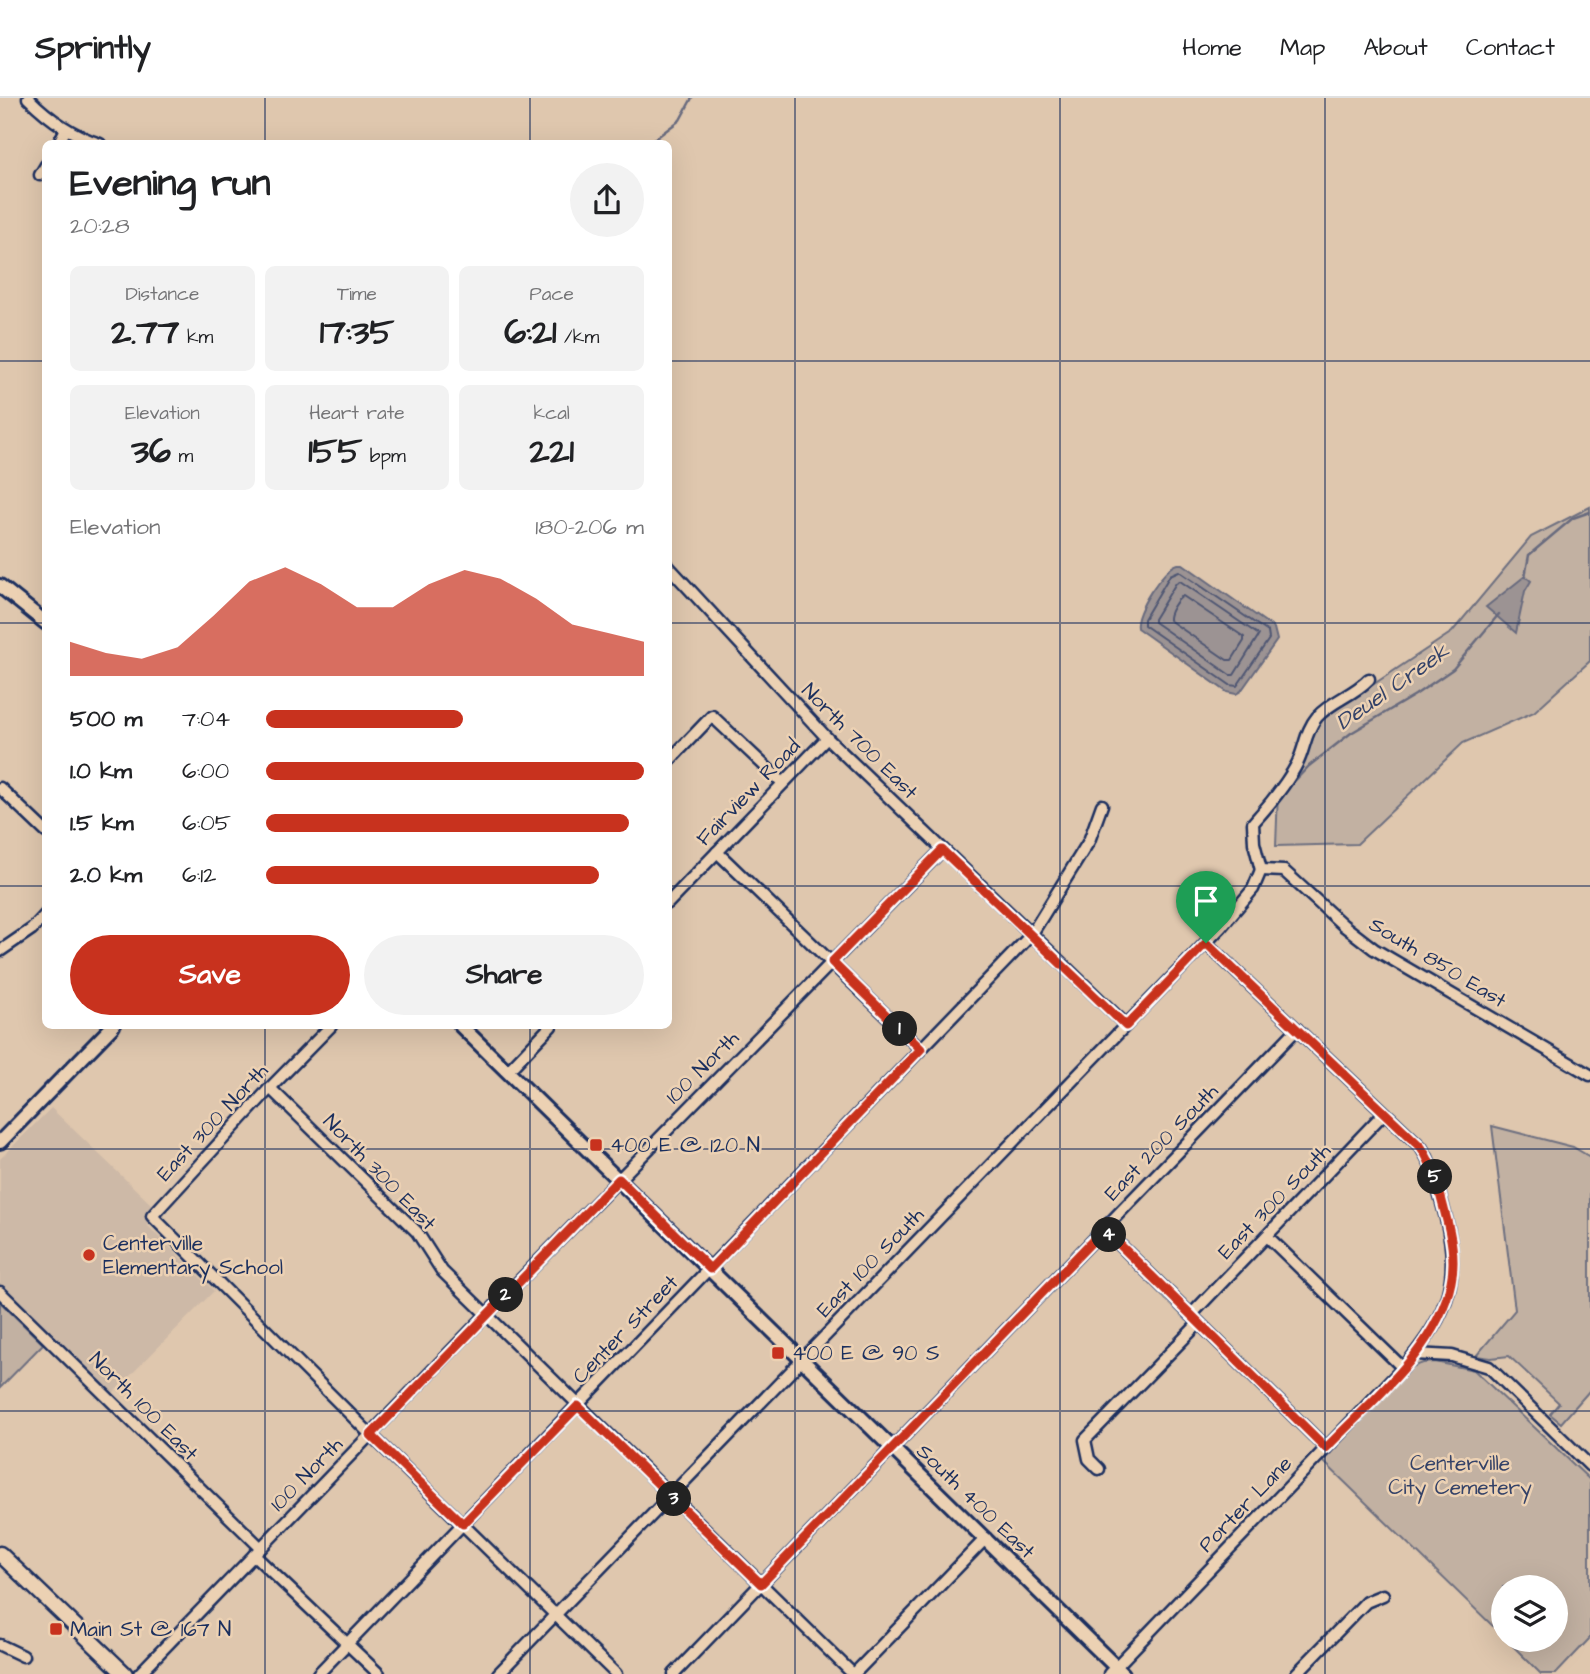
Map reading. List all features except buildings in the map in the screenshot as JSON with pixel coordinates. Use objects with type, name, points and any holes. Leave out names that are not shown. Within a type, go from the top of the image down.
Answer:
[{"type":"main road","points":[[3,1562],[119,1672]]},
{"type":"street","points":[[28,98],[66,129],[88,140]]},
{"type":"street","points":[[60,140],[66,129]]},
{"type":"street","name":"North 700 East","points":[[672,570],[827,738],[1126,1026]]},
{"type":"street","points":[[1,589],[42,621]]},
{"type":"street","points":[[1261,870],[1254,843],[1253,823],[1280,791],[1299,761],[1308,732],[1318,716],[1369,679]]},
{"type":"street","points":[[672,758],[712,716],[783,783]]},
{"type":"street","name":"Fairview Road","points":[[672,899],[827,738]]},
{"type":"street","points":[[0,788],[42,828]]},
{"type":"street","name":"Center Street","points":[[318,1674],[1031,935],[1089,841],[1102,805]]},
{"type":"street","name":"100 North","points":[[139,1674],[942,850]]},
{"type":"street","points":[[717,852],[921,1049]]},
{"type":"street","name":"East 100 South","points":[[498,1674],[1206,943],[1253,889],[1261,870]]},
{"type":"street","name":"South 850 East","points":[[1261,870],[1284,871],[1343,925],[1374,949],[1590,1075]]},
{"type":"street","points":[[0,951],[32,929],[42,918]]},
{"type":"street","name":"Porter Lane","points":[[1116,1672],[1415,1354],[1431,1334],[1444,1310],[1452,1280],[1453,1252],[1443,1205],[1432,1163],[1421,1147],[1206,943]]},
{"type":"street","points":[[0,1142],[111,1029]]},
{"type":"street","name":"East 300 North","points":[[328,1029],[152,1216],[371,1435]]},
{"type":"street","name":"South 400 East","points":[[464,1029],[986,1538],[1116,1672]]},
{"type":"street","points":[[508,1071],[548,1029]]},
{"type":"street","name":"East 200 South","points":[[674,1674],[1297,1029]]},
{"type":"street","name":"North 300 East","points":[[270,1088],[417,1232],[442,1271],[854,1674]]},
{"type":"street","name":"East 300 South","points":[[1099,1469],[1089,1459],[1085,1440],[1266,1236],[1384,1113]]},
{"type":"street","points":[[1104,1229],[1326,1448]]},
{"type":"street","points":[[1266,1236],[1403,1368]]},
{"type":"street","name":"North 100 East","points":[[0,1292],[379,1674]]},
{"type":"street","points":[[1415,1354],[1452,1356],[1489,1367],[1590,1466]]},
{"type":"street","points":[[371,1435],[617,1674]]},
{"type":"street","points":[[854,1674],[986,1538]]},
{"type":"street","points":[[1296,1674],[1366,1602],[1382,1595]]},
{"type":"street","points":[[0,1645],[23,1656]]},
{"type":"shaded area","name":"Centerville Elementary School","points":[[51,1108],[152,1205],[148,1226],[214,1291],[112,1394],[0,1284],[0,1159]]},
{"type":"green space","points":[[1590,507],[1590,661],[1534,712],[1463,743],[1357,844],[1276,846],[1278,792],[1314,724],[1452,632],[1531,537]]},
{"type":"green space","points":[[1492,1126],[1573,1147],[1590,1157],[1590,1390],[1561,1423],[1550,1414],[1559,1403],[1509,1356],[1476,1356],[1515,1310]]},
{"type":"green space","points":[[0,1302],[43,1344],[0,1388]]},
{"type":"green space","name":"Centerville City Cemetery","points":[[1435,1362],[1474,1370],[1590,1480],[1590,1638],[1556,1674],[1541,1674],[1519,1652],[1568,1652],[1568,1575],[1491,1575],[1491,1624],[1323,1461],[1412,1367]]},
{"type":"water","points":[[1178,564],[1183,564],[1274,628],[1277,640],[1241,691],[1236,694],[1227,692],[1137,628],[1140,612],[1151,592],[1165,574]]},
{"type":"water","points":[[1525,576],[1531,581],[1525,591],[1516,633],[1486,607]]},
{"type":"waterway","points":[[653,140],[680,120],[692,98]]},
{"type":"waterway","name":"Deuel Creek","points":[[1525,577],[1529,555],[1573,518],[1590,512]]},
{"type":"waterway","name":"Deuel Creek","points":[[1287,789],[1309,766],[1351,733],[1453,669],[1499,614]]},
{"type":"place","name":"400 E @ 120 N","points":[[596,1145]]},
{"type":"place","name":"Centerville Elementary School","points":[[89,1255]]},
{"type":"place","name":"400 E @ 90 S","points":[[778,1353]]},
{"type":"place","name":"Main St @ 167 N","points":[[56,1629]]},
{"type":"route","points":[[942,850],[1126,1026],[1206,943],[1421,1147],[1432,1163],[1450,1231],[1453,1252],[1452,1280],[1444,1310],[1431,1334],[1403,1368],[1326,1448],[1104,1229],[761,1584],[578,1406],[463,1524],[371,1435],[619,1179],[710,1269],[921,1049],[832,962],[942,850]]}]
